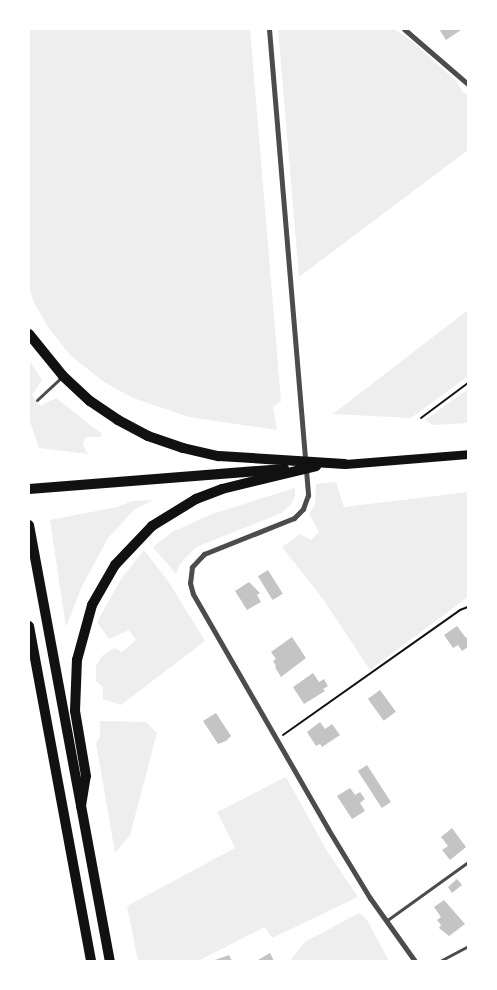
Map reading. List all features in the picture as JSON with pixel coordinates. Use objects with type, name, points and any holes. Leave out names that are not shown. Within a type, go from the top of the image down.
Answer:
[{"type":"highway","points":[[29,334],[62,376],[104,411],[133,429],[166,443],[219,456],[295,467]]},
{"type":"highway","points":[[29,489],[315,464],[345,464]]},
{"type":"highway","points":[[81,806],[86,776],[75,711],[77,660],[85,622],[106,577],[138,539],[184,505],[222,489],[295,467]]},
{"type":"highway","points":[[29,525],[110,961]]},
{"type":"highway","points":[[29,626],[91,961]]},
{"type":"main road","points":[[345,464],[468,454]]},
{"type":"street","points":[[269,29],[308,495],[304,509],[294,518],[204,554],[195,563],[190,578],[193,594],[328,829],[386,921],[415,961]]},
{"type":"street","points":[[404,29],[467,82]]},
{"type":"lane","points":[[37,400],[62,376]]},
{"type":"lane","points":[[386,921],[468,862]]},
{"type":"lane","points":[[440,961],[461,952],[468,946]]},
{"type":"path","points":[[421,418],[468,383]]},
{"type":"path","points":[[277,739],[460,610],[468,607]]},
{"type":"shaded area","points":[[29,29],[250,29],[281,401],[273,407],[277,430],[189,417],[133,398],[104,382],[71,356],[50,330],[34,303],[29,288]]},
{"type":"shaded area","points":[[278,29],[394,29],[413,42],[456,81],[463,92],[468,95],[468,150],[299,277]]},
{"type":"shaded area","points":[[468,310],[468,376],[411,418],[333,414]]},
{"type":"shaded area","points":[[29,360],[42,380],[32,395],[40,406],[56,398],[102,434],[101,437],[85,437],[83,446],[88,454],[39,448],[29,419]]},
{"type":"shaded area","points":[[468,389],[468,423],[433,425],[425,420]]},
{"type":"shaded area","points":[[336,482],[344,507],[468,492],[468,597],[370,670],[323,599],[282,547],[300,534],[311,540],[319,532],[309,514],[315,504],[316,484]]},
{"type":"shaded area","points":[[295,488],[295,496],[291,504],[282,513],[196,547],[180,564],[176,574],[153,547],[172,532],[212,514]]},
{"type":"shaded area","points":[[154,500],[135,509],[108,538],[82,586],[66,627],[50,520],[117,507],[132,501]]},
{"type":"shaded area","points":[[144,550],[170,584],[205,641],[121,705],[103,699],[103,687],[96,681],[96,666],[102,656],[114,648],[122,652],[136,640],[129,630],[109,639],[97,622],[121,579]]},
{"type":"shaded area","points":[[100,721],[146,722],[157,733],[130,835],[115,853],[96,743],[100,737]]},
{"type":"shaded area","points":[[286,777],[327,851],[358,897],[272,938],[265,927],[198,961],[138,961],[127,906],[235,848],[217,812]]},
{"type":"shaded area","points":[[359,913],[367,920],[389,961],[290,961],[305,942]]},
{"type":"building","points":[[439,29],[460,29],[461,30],[446,40]]},
{"type":"building","points":[[268,570],[283,594],[273,600],[258,576]]},
{"type":"building","points":[[249,582],[260,593],[257,595],[261,602],[247,610],[235,591]]},
{"type":"building","points":[[457,626],[466,638],[468,636],[468,647],[462,651],[458,645],[453,648],[444,635]]},
{"type":"building","points":[[292,637],[306,658],[281,677],[273,661],[276,659],[271,652]]},
{"type":"building","points":[[313,673],[319,682],[324,679],[328,686],[323,689],[325,691],[304,704],[293,687]]},
{"type":"building","points":[[380,690],[396,712],[384,721],[368,699]]},
{"type":"building","points":[[216,713],[231,736],[226,741],[218,744],[203,721]]},
{"type":"building","points":[[320,722],[325,729],[332,724],[340,735],[322,747],[320,744],[316,746],[307,732]]},
{"type":"building","points":[[367,765],[391,802],[382,808],[358,771]]},
{"type":"building","points":[[350,788],[355,795],[360,792],[365,799],[360,803],[365,811],[352,819],[337,796]]},
{"type":"building","points":[[452,828],[466,847],[450,860],[442,850],[448,846],[441,837]]},
{"type":"building","points":[[457,879],[462,885],[452,893],[448,887]]},
{"type":"building","points":[[444,900],[465,924],[449,936],[439,928],[441,925],[437,920],[441,917],[434,907]]},
{"type":"building","points":[[270,953],[274,961],[258,960]]},
{"type":"building","points":[[229,955],[232,961],[212,961]]}]
